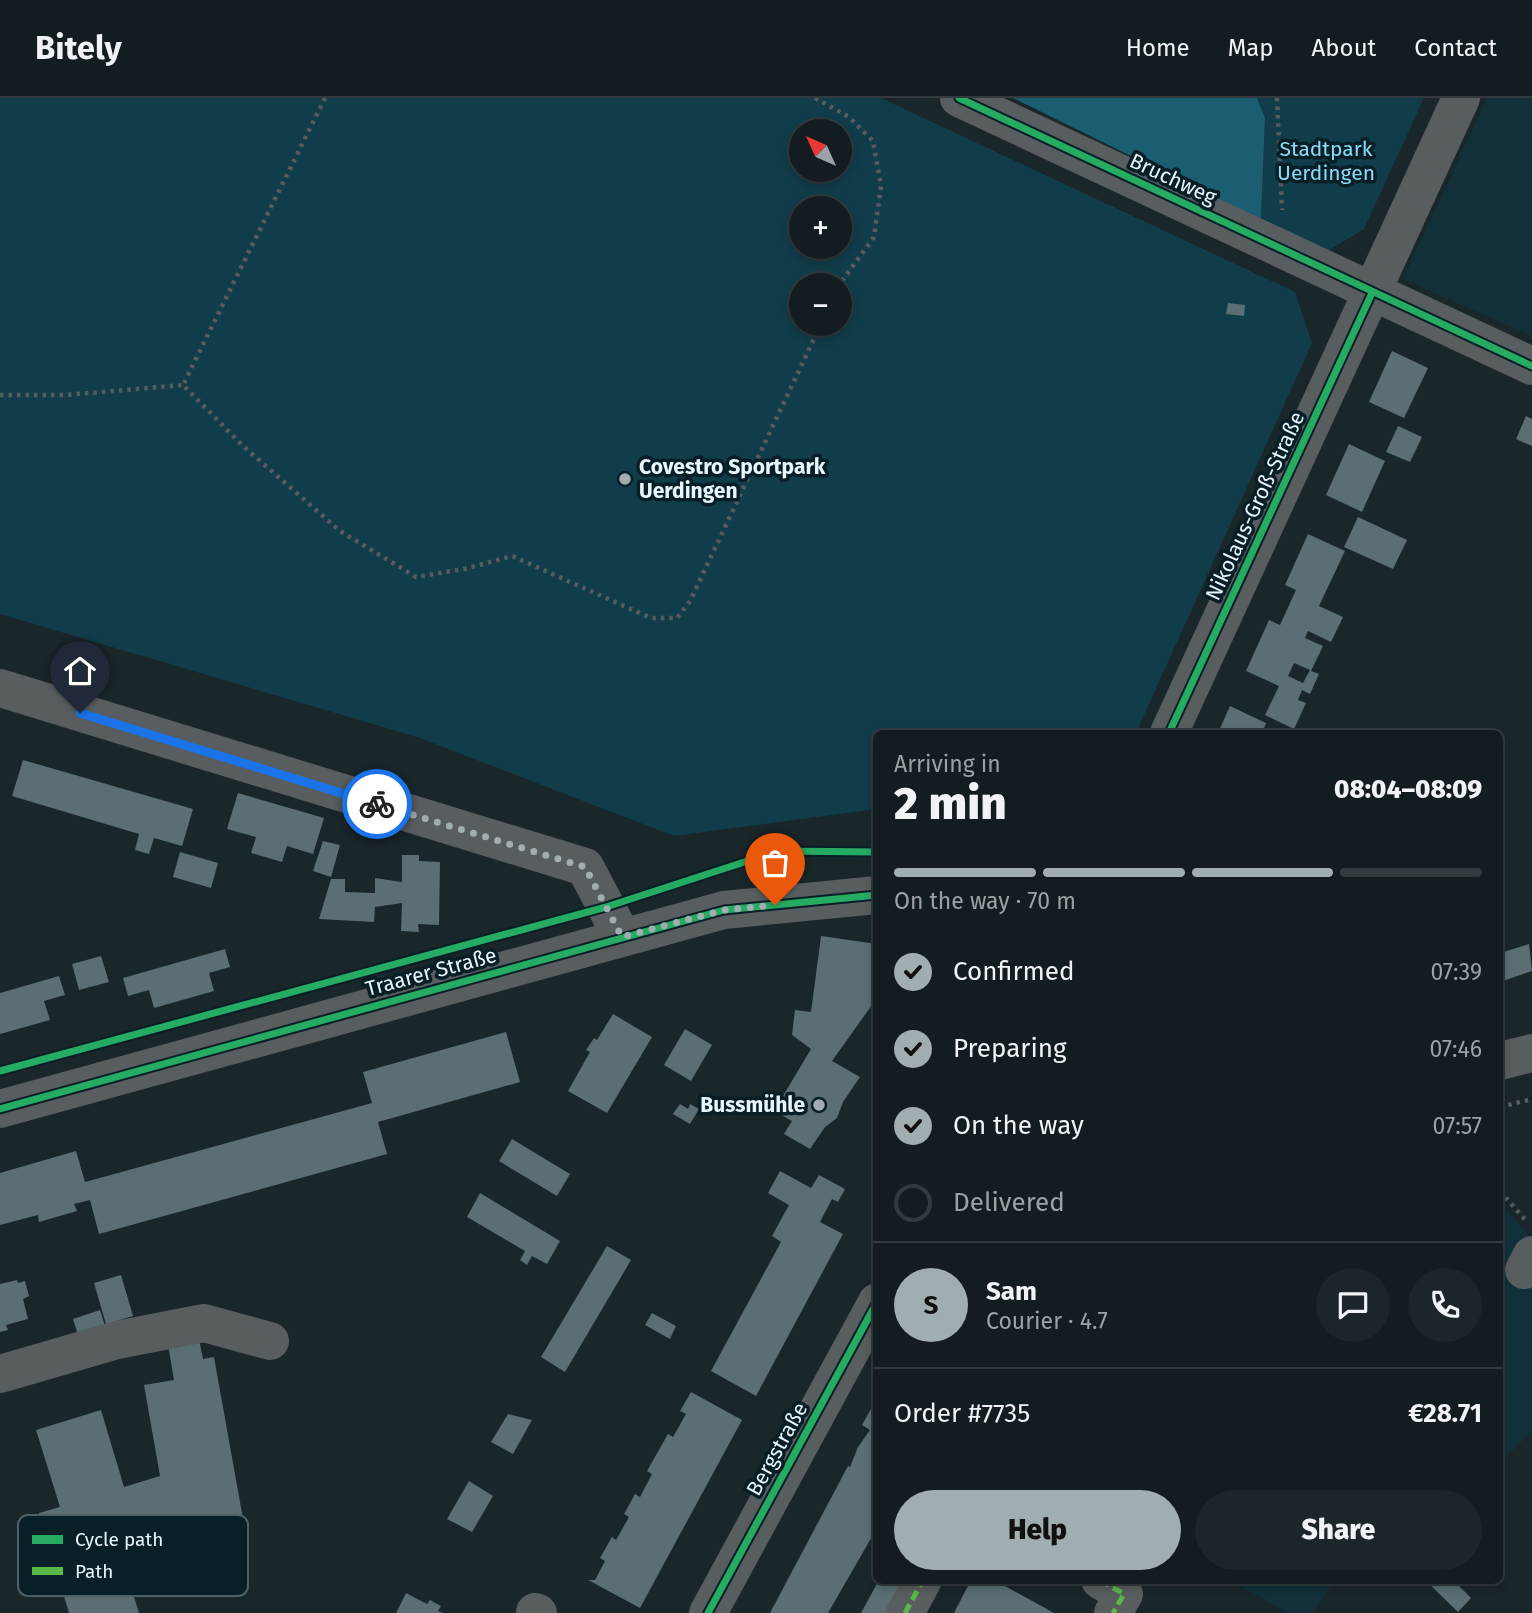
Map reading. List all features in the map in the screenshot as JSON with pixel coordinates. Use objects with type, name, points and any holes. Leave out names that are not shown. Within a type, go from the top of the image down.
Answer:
[{"type":"street","name":"Bruchweg","points":[[959,98],[1532,366]]},
{"type":"street","name":"Nikolaus-Groß-Straße","points":[[1170,730],[1461,98]]},
{"type":"street","points":[[0,688],[585,867],[622,937]]},
{"type":"street","name":"Traarer Straße","points":[[0,1109],[724,910],[873,895]]},
{"type":"street","name":"Bergstraße","points":[[708,1613],[873,1309]]},
{"type":"street","points":[[0,1374],[117,1340],[204,1322],[270,1341]]},
{"type":"street","points":[[905,1613],[921,1584]]},
{"type":"street","points":[[1107,1584],[1124,1594],[1113,1613]]},
{"type":"path","points":[[183,385],[325,98]]},
{"type":"path","points":[[815,98],[849,117],[873,141],[881,186],[874,237],[848,273]]},
{"type":"path","points":[[1269,244],[1282,213],[1277,98]]},
{"type":"path","points":[[183,385],[242,445],[340,531],[416,577],[464,569],[512,556],[651,618],[677,618],[690,601],[815,336]]},
{"type":"path","points":[[0,395],[66,395],[183,385]]},
{"type":"path","points":[[1503,1106],[1532,1099]]},
{"type":"path","points":[[1503,1194],[1532,1228]]},
{"type":"shaded area","points":[[1013,98],[1257,98],[1265,118],[1261,220]]},
{"type":"shaded area","points":[[1487,98],[1532,98],[1532,336],[1403,279]]},
{"type":"shaded area","points":[[1503,1205],[1532,1239],[1532,1431],[1503,1460]]},
{"type":"shaded area","points":[[1236,1584],[1332,1584],[1312,1613],[1289,1613]]},
{"type":"green space","name":"Covestro Sportpark Uerdingen","points":[[0,98],[881,98],[1295,292],[1312,343],[1137,730],[873,730],[873,810],[674,836],[417,737],[0,614]]},
{"type":"green space","name":"Stadtpark Uerdingen","points":[[1257,98],[1424,98],[1364,229],[1326,252],[1261,220],[1265,118]]},
{"type":"building","points":[[1228,303],[1245,305],[1244,316],[1226,314]]},
{"type":"building","points":[[1392,351],[1428,368],[1404,418],[1369,402]]},
{"type":"building","points":[[1526,416],[1532,419],[1532,446],[1516,439]]},
{"type":"building","points":[[1398,426],[1422,437],[1410,462],[1386,452]]},
{"type":"building","points":[[1349,444],[1385,461],[1362,512],[1326,495]]},
{"type":"building","points":[[1358,517],[1407,540],[1393,569],[1344,547]]},
{"type":"building","points":[[1308,534],[1345,551],[1319,606],[1343,617],[1331,642],[1308,631],[1305,638],[1323,646],[1311,671],[1319,674],[1310,694],[1302,690],[1298,700],[1306,703],[1294,729],[1265,715],[1279,686],[1246,671],[1269,620],[1280,625],[1296,590],[1285,585]],"holes":[[[1294,663],[1310,670],[1303,683],[1288,676]]]},
{"type":"building","points":[[1230,706],[1266,723],[1263,730],[1219,730]]},
{"type":"building","points":[[23,760],[193,809],[182,846],[154,838],[149,854],[135,850],[139,834],[12,796]]},
{"type":"building","points":[[238,793],[324,818],[313,854],[287,846],[282,862],[251,853],[256,837],[227,829]]},
{"type":"building","points":[[323,841],[340,845],[331,877],[313,871]]},
{"type":"building","points":[[180,852],[218,863],[211,888],[173,877]]},
{"type":"building","points":[[402,855],[419,855],[419,861],[440,862],[439,925],[418,924],[419,932],[401,931],[402,903],[375,907],[374,922],[319,919],[331,879],[345,879],[345,892],[375,893],[375,878],[402,882]]},
{"type":"building","points":[[821,936],[873,943],[873,1004],[832,1061],[860,1077],[843,1102],[837,1118],[825,1127],[810,1149],[784,1134],[792,1121],[774,1111],[811,1049],[792,1035],[795,1010],[811,1012]]},
{"type":"building","points":[[1529,944],[1532,971],[1503,981],[1503,952]]},
{"type":"building","points":[[225,949],[230,967],[209,973],[214,991],[154,1008],[149,990],[128,996],[123,978]]},
{"type":"building","points":[[101,956],[109,982],[79,990],[72,964]]},
{"type":"building","points":[[59,976],[65,995],[44,1001],[50,1020],[0,1034],[0,993]]},
{"type":"building","points":[[613,1014],[652,1037],[607,1113],[568,1091],[590,1052],[586,1050],[594,1038],[597,1040]]},
{"type":"building","points":[[685,1029],[712,1045],[691,1081],[664,1065]]},
{"type":"building","points":[[506,1032],[520,1082],[378,1122],[387,1154],[99,1234],[90,1200],[74,1204],[77,1211],[39,1222],[38,1215],[0,1225],[0,1173],[76,1151],[85,1182],[372,1103],[363,1072]]},
{"type":"building","points":[[680,1104],[688,1109],[690,1104],[699,1109],[690,1124],[673,1114]]},
{"type":"building","points":[[512,1139],[570,1174],[557,1196],[499,1161]]},
{"type":"building","points":[[780,1171],[811,1188],[819,1175],[845,1189],[838,1202],[832,1199],[820,1222],[843,1234],[756,1396],[711,1371],[781,1242],[772,1236],[789,1205],[768,1193]]},
{"type":"building","points":[[480,1193],[560,1241],[547,1264],[532,1256],[527,1265],[520,1260],[525,1251],[467,1217]]},
{"type":"building","points":[[607,1246],[631,1260],[565,1372],[541,1357]]},
{"type":"building","points":[[121,1275],[133,1316],[106,1324],[94,1283]]},
{"type":"building","points":[[17,1280],[18,1283],[25,1281],[29,1296],[23,1299],[28,1319],[6,1325],[8,1330],[0,1332],[0,1284]]},
{"type":"building","points":[[100,1310],[105,1326],[78,1335],[73,1319]]},
{"type":"building","points":[[652,1313],[676,1326],[670,1339],[645,1325]]},
{"type":"building","points":[[199,1339],[203,1359],[214,1357],[242,1515],[40,1515],[60,1507],[36,1430],[101,1410],[124,1487],[160,1476],[144,1385],[174,1380],[168,1345]]},
{"type":"building","points":[[691,1392],[742,1420],[640,1608],[588,1580],[595,1580],[605,1561],[600,1558],[612,1537],[616,1540],[629,1517],[624,1514],[635,1494],[640,1497],[652,1474],[647,1471],[668,1434],[673,1437],[686,1414],[680,1411]]},
{"type":"building","points":[[873,1405],[873,1535],[828,1613],[770,1613],[848,1466],[850,1467],[858,1447],[870,1430],[862,1425]]},
{"type":"building","points":[[508,1414],[532,1420],[513,1454],[491,1442]]},
{"type":"building","points":[[469,1481],[493,1496],[472,1532],[447,1519]]},
{"type":"building","points":[[877,1584],[909,1584],[893,1613],[861,1613]]},
{"type":"building","points":[[969,1584],[1001,1584],[1054,1613],[954,1613]]},
{"type":"building","points":[[1429,1584],[1457,1584],[1471,1598],[1458,1612]]},
{"type":"building","points":[[406,1593],[427,1604],[430,1600],[441,1606],[438,1611],[443,1613],[396,1613]]},
{"type":"building","points":[[64,1596],[140,1596],[134,1597],[139,1613],[69,1613]]},
{"type":"marked path","points":[[905,1613],[921,1584]]},
{"type":"marked path","points":[[1107,1584],[1124,1594],[1113,1613]]},
{"type":"cycle path","points":[[959,98],[1532,366]]},
{"type":"cycle path","points":[[1170,730],[1372,293]]},
{"type":"cycle path","points":[[0,1071],[606,907],[778,851],[873,852]]},
{"type":"cycle path","points":[[0,1109],[724,910],[873,895]]},
{"type":"cycle path","points":[[708,1613],[873,1309]]},
{"type":"way so far","points":[[377,804],[585,867],[622,937],[724,910],[775,905]]},
{"type":"place","name":"Covestro Sportpark Uerdingen","points":[[625,479]]},
{"type":"place","name":"Bussmühle","points":[[819,1105]]},
{"type":"route","points":[[80,713],[377,804]]}]
